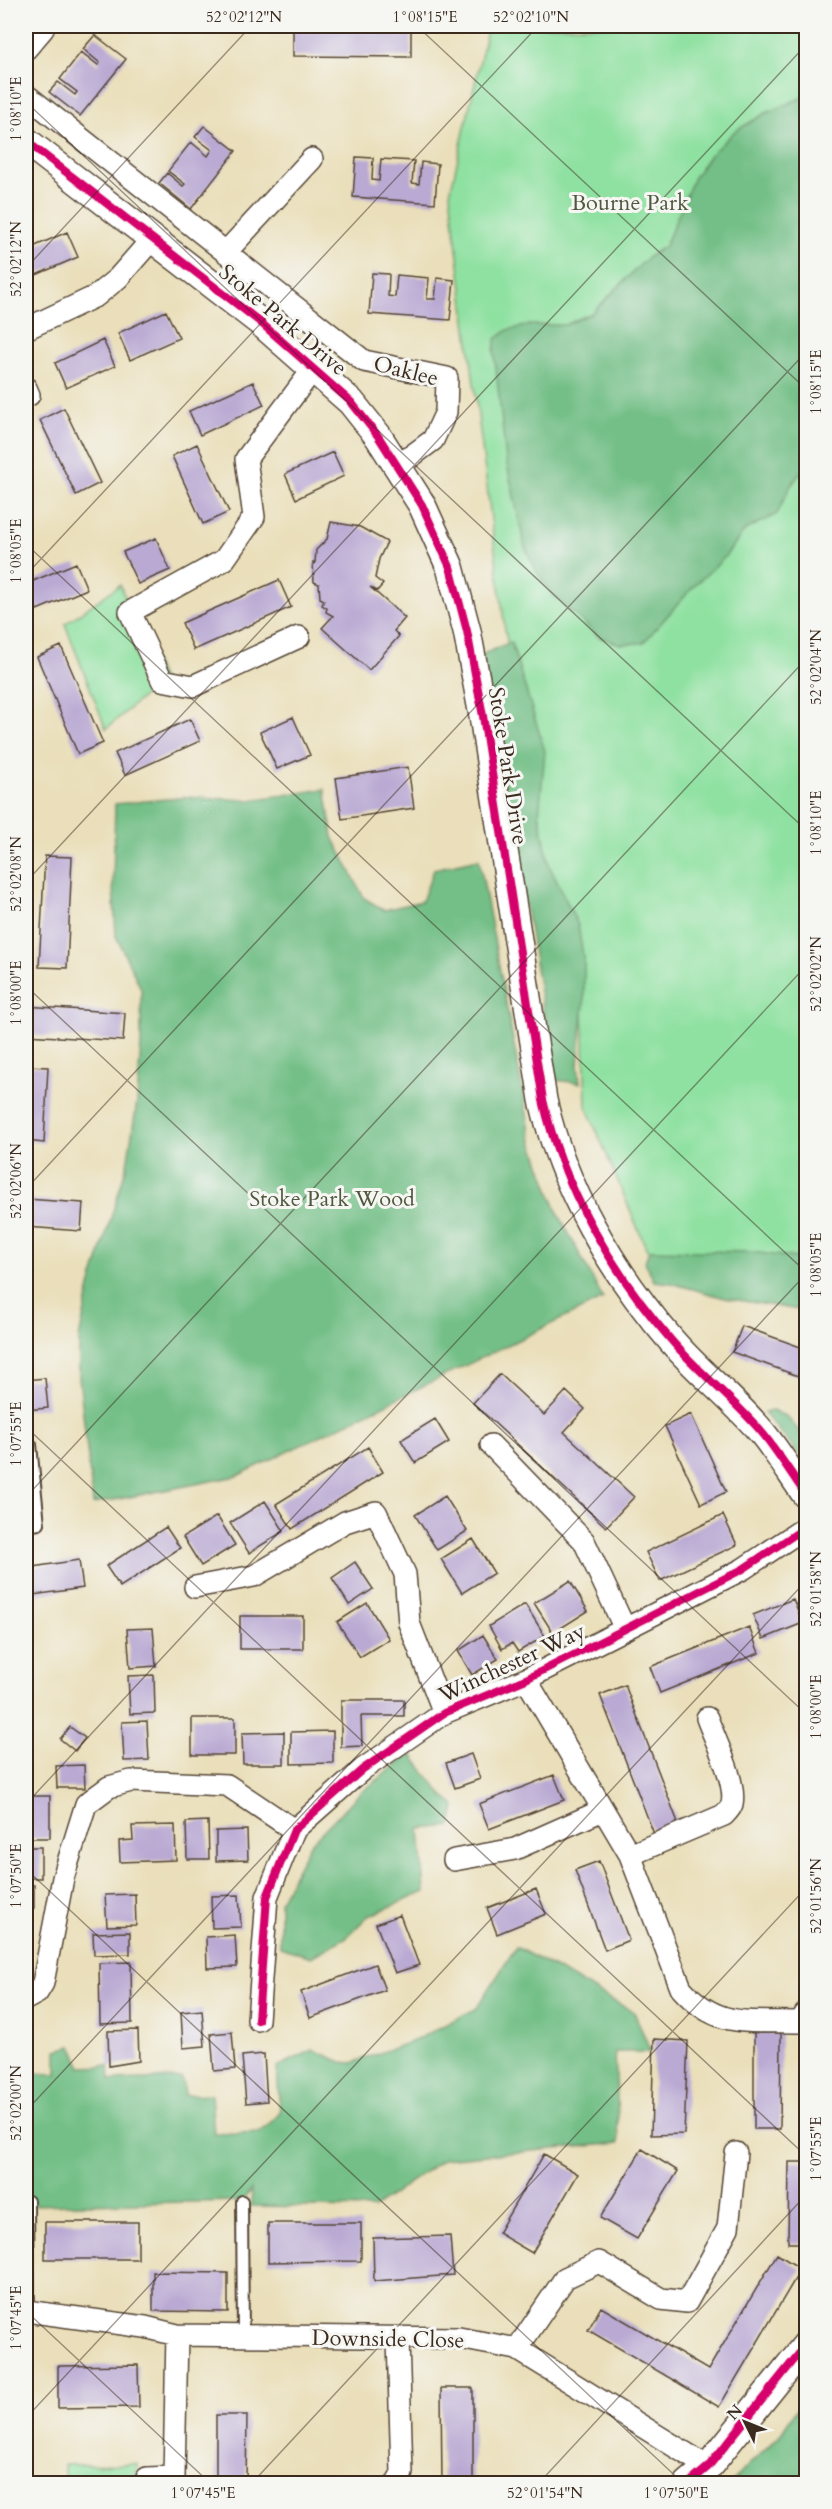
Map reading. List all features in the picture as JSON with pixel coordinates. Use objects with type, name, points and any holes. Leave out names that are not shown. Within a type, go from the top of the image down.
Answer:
[{"type":"street","points":[[26,49],[43,29]]},
{"type":"street","name":"Oaklee","points":[[26,95],[364,361],[447,378],[446,412],[433,440],[399,466]]},
{"type":"street","name":"Stoke Park Drive","points":[[26,141],[153,238],[314,368],[351,402],[399,466],[422,505],[450,567],[467,631],[483,716],[543,1100],[551,1134],[566,1173],[584,1211],[623,1276],[671,1340],[763,1434],[807,1495]]},
{"type":"street","points":[[226,252],[312,159]]},
{"type":"street","points":[[26,329],[96,296],[118,278],[153,238]]},
{"type":"street","points":[[299,637],[194,686],[162,680],[130,612],[224,560],[254,517],[246,459],[314,368]]},
{"type":"street","points":[[491,1444],[584,1541],[625,1629]]},
{"type":"street","points":[[195,1587],[254,1576],[345,1522],[376,1512],[405,1574],[409,1623],[444,1713]]},
{"type":"street","name":"Winchester Way","points":[[258,2020],[267,1897],[294,1830],[363,1769],[444,1713],[526,1679],[743,1569],[807,1527]]},
{"type":"street","points":[[526,1679],[630,1855],[681,1988],[694,2003],[708,2013],[726,2020],[804,2022]]},
{"type":"street","points":[[630,1855],[724,1815],[732,1806],[728,1775],[707,1718]]},
{"type":"street","points":[[26,1999],[38,1993],[43,1983],[63,1878],[86,1804],[109,1787],[131,1781],[227,1785],[294,1830]]},
{"type":"street","points":[[454,1860],[515,1849],[603,1810]]},
{"type":"street","points":[[517,2349],[565,2278],[599,2262],[661,2299],[687,2302],[728,2228],[736,2153]]},
{"type":"street","name":"Downside Close","points":[[27,2311],[145,2327],[177,2335],[459,2338],[517,2349],[708,2467]]},
{"type":"street","points":[[147,2478],[174,2477],[177,2335]]},
{"type":"street","points":[[396,2484],[402,2473],[398,2339]]},
{"type":"street","points":[[688,2484],[708,2467],[807,2345]]},
{"type":"lane","points":[[26,1526],[39,1524],[31,1445]]},
{"type":"lane","points":[[27,2311],[28,2201]]},
{"type":"lane","points":[[242,2201],[243,2336]]},
{"type":"green space","name":"Bourne Park","points":[[488,26],[806,26],[806,1263],[647,1250],[586,1106],[581,947],[549,865],[505,630],[450,193]]},
{"type":"green space","points":[[806,96],[806,465],[790,487],[777,514],[745,530],[724,558],[695,585],[643,643],[620,644],[599,637],[552,594],[536,571],[525,547],[506,460],[494,351],[496,339],[508,330],[530,325],[565,325],[592,313],[648,257],[665,246],[694,177],[710,155],[735,131],[766,113]]},
{"type":"green space","points":[[120,585],[162,680],[106,729],[65,624]]},
{"type":"green space","points":[[511,642],[545,751],[539,815],[549,865],[578,925],[584,962],[584,1003],[578,1065],[580,1083],[555,1080],[483,654]]},
{"type":"green space","name":"Stoke Park Wood","points":[[325,789],[333,837],[364,898],[384,910],[422,901],[434,869],[479,859],[532,1141],[556,1209],[603,1299],[237,1476],[93,1504],[79,1377],[79,1338],[90,1287],[127,1165],[137,1102],[141,1043],[141,989],[116,936],[113,885],[115,804],[188,797],[250,800]]},
{"type":"green space","points":[[649,1250],[751,1252],[806,1259],[806,1311],[725,1298],[671,1283],[654,1281],[645,1262]]},
{"type":"green space","points":[[772,1411],[786,1416],[806,1439],[806,1463],[764,1413]]},
{"type":"green space","points":[[411,1754],[444,1797],[455,1806],[451,1826],[420,1829],[425,1892],[368,1916],[347,1937],[311,1957],[280,1947],[280,1901],[310,1844],[359,1794]]},
{"type":"green space","points":[[516,1947],[634,2012],[651,2052],[615,2052],[619,2143],[443,2159],[374,2208],[251,2206],[251,2190],[242,2201],[26,2205],[26,2073],[57,2074],[57,2050],[72,2046],[82,2067],[109,2066],[110,2080],[182,2078],[184,2095],[211,2094],[214,2134],[261,2132],[280,2113],[277,2067],[313,2050],[342,2062],[352,2063],[416,2040],[477,2008]]},
{"type":"green space","points":[[806,2394],[806,2483],[730,2483],[779,2436]]},
{"type":"green space","points":[[137,2464],[137,2483],[64,2483],[64,2465]]},
{"type":"building","points":[[423,26],[471,26],[471,28],[423,28]]},
{"type":"building","points":[[293,29],[411,30],[411,57],[293,56]]},
{"type":"building","points":[[95,35],[126,59],[80,116],[49,92],[58,82],[75,95],[77,92],[60,79],[81,52],[98,65],[100,63],[83,49]]},
{"type":"building","points":[[204,126],[236,151],[191,209],[159,183],[167,173],[183,186],[185,184],[168,171],[191,142],[208,156],[212,150],[195,137]]},
{"type":"building","points":[[356,157],[373,158],[372,180],[379,181],[381,159],[414,161],[412,183],[419,184],[421,162],[438,164],[435,203],[353,197]]},
{"type":"building","points":[[67,232],[78,257],[29,278],[26,270],[26,250]]},
{"type":"building","points":[[372,273],[389,274],[388,296],[395,297],[397,275],[429,278],[427,299],[435,299],[437,278],[454,280],[450,320],[369,314]]},
{"type":"building","points":[[166,311],[179,338],[130,360],[118,333]]},
{"type":"building","points":[[103,340],[115,366],[66,388],[55,363]]},
{"type":"building","points":[[253,382],[264,405],[200,435],[189,411]]},
{"type":"building","points":[[64,408],[100,483],[76,495],[40,420]]},
{"type":"building","points":[[197,444],[229,512],[203,524],[172,456]]},
{"type":"building","points":[[333,452],[344,476],[296,499],[285,474]]},
{"type":"building","points":[[331,522],[360,527],[387,542],[379,559],[375,578],[383,584],[377,591],[370,587],[405,618],[394,631],[399,636],[369,670],[322,628],[333,616],[326,612],[327,608],[322,605],[324,600],[320,598],[319,584],[314,582],[313,562],[315,563],[316,550],[327,539]]},
{"type":"building","points":[[156,538],[170,570],[138,584],[123,552]]},
{"type":"building","points":[[76,563],[87,589],[37,610],[26,584]]},
{"type":"building","points":[[279,580],[291,607],[194,650],[182,623]]},
{"type":"building","points":[[61,646],[103,743],[78,754],[37,657]]},
{"type":"building","points":[[293,717],[310,755],[277,769],[260,732]]},
{"type":"building","points":[[190,719],[200,741],[125,775],[115,753]]},
{"type":"building","points":[[408,767],[414,808],[342,819],[336,778]]},
{"type":"building","points":[[26,805],[30,805],[28,833],[26,833]]},
{"type":"building","points":[[45,856],[72,857],[67,968],[39,967]]},
{"type":"building","points":[[26,1006],[125,1013],[123,1041],[26,1035]]},
{"type":"building","points":[[26,1066],[48,1067],[44,1143],[26,1141]]},
{"type":"building","points":[[26,1199],[83,1203],[81,1231],[26,1227]]},
{"type":"building","points":[[742,1326],[806,1349],[806,1379],[732,1352]]},
{"type":"building","points":[[500,1374],[544,1415],[566,1391],[585,1409],[564,1432],[634,1497],[606,1527],[473,1403]]},
{"type":"building","points":[[45,1378],[48,1408],[26,1410],[26,1380]]},
{"type":"building","points":[[691,1414],[726,1492],[701,1504],[665,1426]]},
{"type":"building","points":[[435,1419],[449,1442],[415,1463],[401,1440]]},
{"type":"building","points":[[368,1447],[383,1472],[292,1529],[276,1504]]},
{"type":"building","points":[[445,1496],[467,1531],[437,1550],[415,1515]]},
{"type":"building","points":[[265,1501],[284,1531],[249,1553],[230,1523]]},
{"type":"building","points":[[723,1515],[737,1545],[660,1581],[646,1552]]},
{"type":"building","points":[[217,1516],[235,1545],[201,1566],[183,1537]]},
{"type":"building","points":[[166,1527],[180,1548],[120,1587],[106,1566]]},
{"type":"building","points":[[473,1539],[494,1573],[462,1593],[441,1559]]},
{"type":"building","points":[[79,1560],[83,1588],[26,1596],[26,1568]]},
{"type":"building","points":[[355,1562],[373,1589],[349,1605],[332,1578]]},
{"type":"building","points":[[570,1581],[588,1611],[553,1633],[534,1603]]},
{"type":"building","points":[[793,1599],[803,1623],[763,1639],[753,1615]]},
{"type":"building","points":[[367,1603],[389,1639],[360,1657],[337,1622]]},
{"type":"building","points":[[525,1604],[545,1636],[518,1652],[512,1643],[502,1649],[489,1626]]},
{"type":"building","points":[[240,1616],[303,1616],[303,1649],[240,1649]]},
{"type":"building","points":[[749,1627],[759,1653],[660,1693],[650,1667]]},
{"type":"building","points":[[153,1628],[156,1666],[130,1668],[127,1629]]},
{"type":"building","points":[[483,1635],[498,1659],[472,1675],[458,1651]]},
{"type":"building","points":[[154,1675],[155,1713],[130,1714],[128,1676]]},
{"type":"building","points":[[625,1685],[679,1825],[654,1834],[600,1695]]},
{"type":"building","points":[[341,1700],[404,1700],[404,1716],[361,1716],[362,1746],[341,1747]]},
{"type":"building","points":[[192,1718],[235,1718],[235,1755],[192,1755]]},
{"type":"building","points":[[147,1721],[149,1760],[124,1761],[122,1722]]},
{"type":"building","points":[[70,1727],[85,1738],[75,1751],[60,1739]]},
{"type":"building","points":[[333,1731],[333,1763],[291,1764],[291,1732]]},
{"type":"building","points":[[284,1732],[284,1764],[243,1764],[242,1733]]},
{"type":"building","points":[[471,1754],[480,1779],[455,1788],[446,1763]]},
{"type":"building","points":[[84,1765],[85,1788],[57,1788],[56,1766]]},
{"type":"building","points":[[554,1775],[564,1800],[489,1829],[479,1804]]},
{"type":"building","points":[[26,1796],[50,1796],[50,1838],[26,1838]]},
{"type":"building","points":[[208,1821],[209,1859],[187,1859],[186,1822]]},
{"type":"building","points":[[175,1825],[176,1860],[120,1862],[119,1841],[133,1840],[132,1826]]},
{"type":"building","points":[[247,1830],[248,1860],[216,1861],[216,1831]]},
{"type":"building","points":[[26,1847],[41,1847],[41,1878],[26,1878]]},
{"type":"building","points":[[599,1861],[629,1940],[605,1950],[575,1870]]},
{"type":"building","points":[[26,1885],[34,1885],[34,1908],[26,1908]]},
{"type":"building","points":[[536,1889],[546,1914],[497,1934],[487,1908]]},
{"type":"building","points":[[135,1894],[136,1925],[107,1926],[105,1895]]},
{"type":"building","points":[[239,1895],[241,1927],[212,1928],[211,1896]]},
{"type":"building","points":[[400,1915],[419,1965],[395,1973],[376,1924]]},
{"type":"building","points":[[130,1932],[130,1954],[94,1955],[93,1933]]},
{"type":"building","points":[[235,1935],[237,1967],[207,1968],[206,1937]]},
{"type":"building","points":[[131,1962],[132,2023],[100,2024],[99,1963]]},
{"type":"building","points":[[375,1964],[385,1990],[310,2018],[301,1992]]},
{"type":"building","points":[[202,2010],[205,2046],[183,2048],[181,2012]]},
{"type":"building","points":[[138,2030],[139,2061],[109,2066],[108,2031]]},
{"type":"building","points":[[232,2032],[235,2069],[214,2071],[211,2034]]},
{"type":"building","points":[[754,2033],[781,2033],[780,2129],[754,2129]]},
{"type":"building","points":[[26,2038],[32,2038],[31,2070],[26,2070]]},
{"type":"building","points":[[654,2039],[688,2041],[684,2134],[651,2135]]},
{"type":"building","points":[[264,2054],[267,2101],[246,2103],[242,2056]]},
{"type":"building","points":[[642,2149],[678,2171],[637,2239],[600,2218]]},
{"type":"building","points":[[544,2154],[578,2174],[532,2253],[498,2233]]},
{"type":"building","points":[[789,2162],[806,2162],[806,2243],[788,2243]]},
{"type":"building","points":[[45,2222],[138,2222],[138,2259],[45,2259]]},
{"type":"building","points":[[268,2223],[361,2223],[361,2261],[268,2262]]},
{"type":"building","points":[[450,2236],[453,2275],[374,2281],[373,2238]]},
{"type":"building","points":[[777,2254],[801,2269],[719,2407],[588,2330],[601,2307],[708,2370]]},
{"type":"building","points":[[153,2272],[228,2273],[228,2312],[153,2311]]},
{"type":"building","points":[[138,2365],[139,2407],[58,2408],[58,2366]]},
{"type":"building","points":[[441,2388],[473,2388],[473,2484],[442,2484]]},
{"type":"building","points":[[216,2415],[247,2415],[246,2484],[216,2484]]},
{"type":"cycle path","points":[[26,141],[260,322],[351,402],[378,436],[422,505],[450,567],[467,631],[483,716],[543,1100],[563,1165],[592,1228],[649,1314],[682,1352],[764,1435],[806,1495]]},
{"type":"cycle path","points":[[258,2020],[267,1897],[294,1830],[363,1769],[444,1713],[526,1679],[743,1569],[806,1527]]},
{"type":"cycle path","points":[[688,2484],[708,2467],[806,2345]]}]
